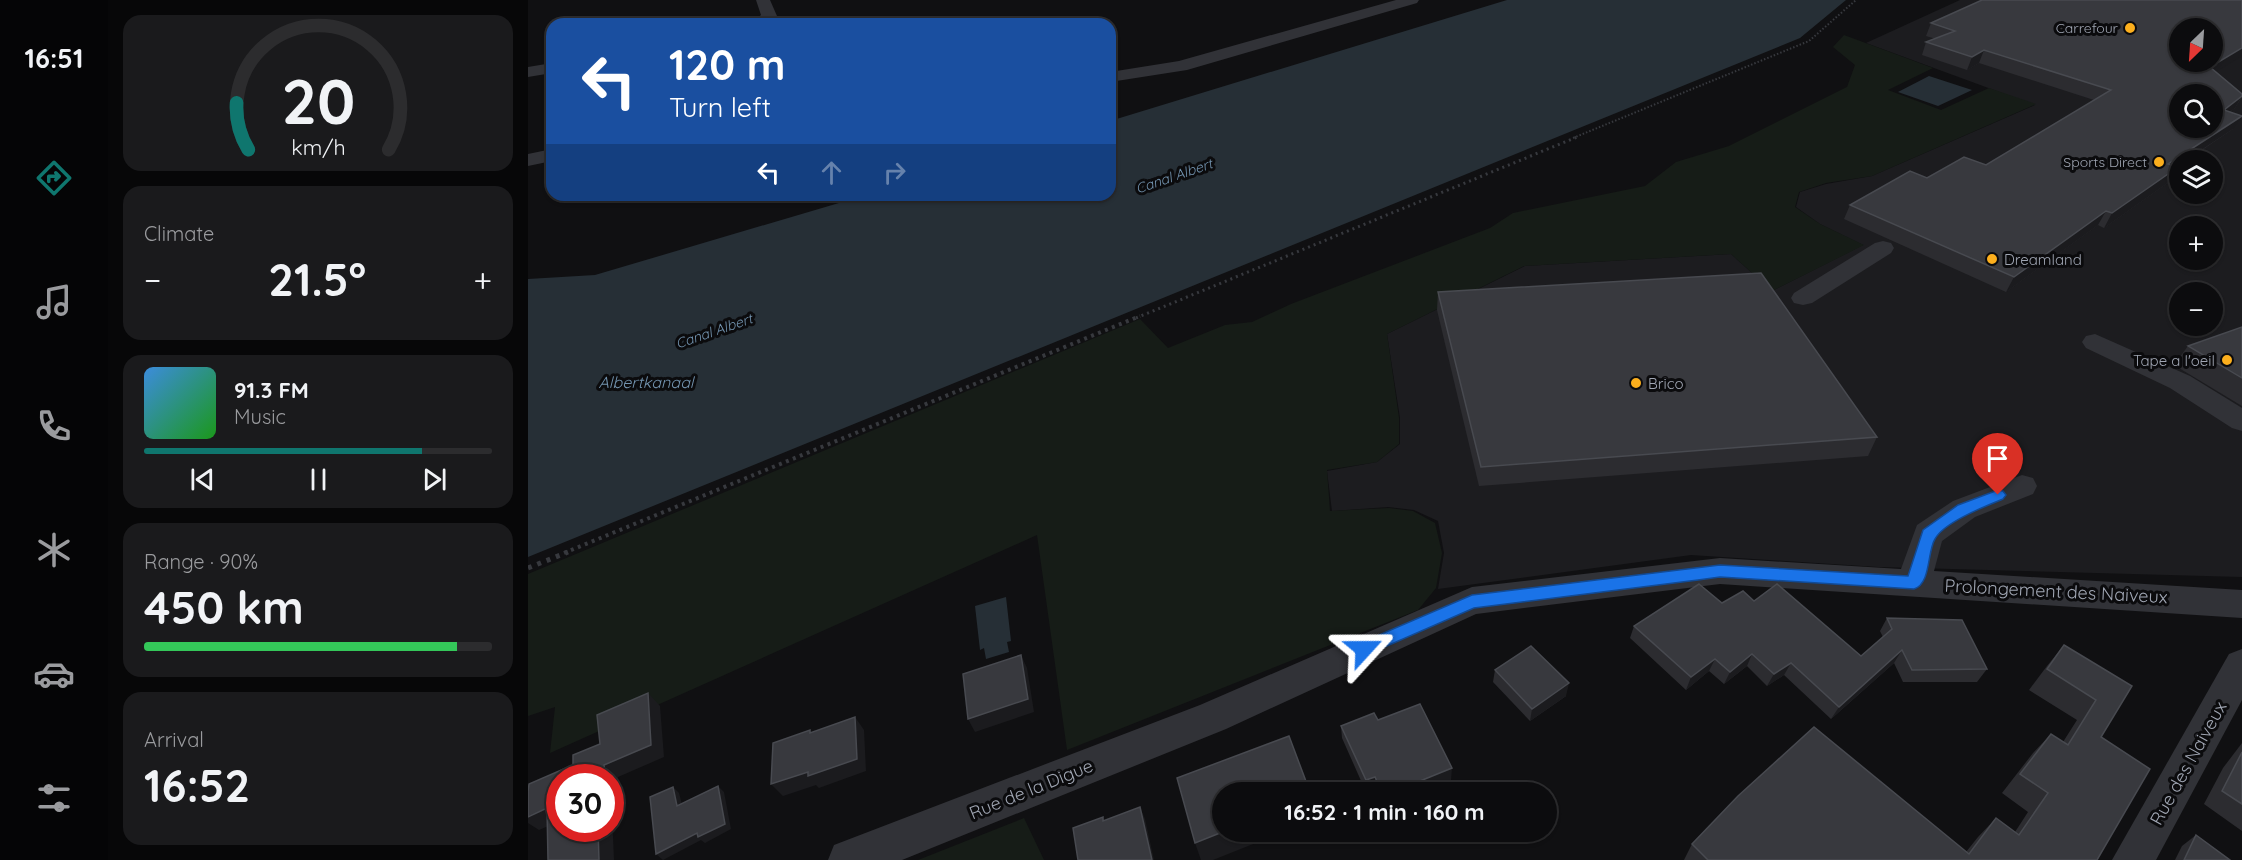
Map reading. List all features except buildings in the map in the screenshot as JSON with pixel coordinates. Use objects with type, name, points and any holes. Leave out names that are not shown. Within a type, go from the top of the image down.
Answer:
[{"type":"street","points":[[764,0],[769,16],[766,18]]},
{"type":"street","points":[[1116,76],[1181,66],[1412,0]]},
{"type":"street","points":[[528,72],[546,69]]},
{"type":"street","points":[[528,160],[546,156]]},
{"type":"street","points":[[1803,298],[1883,248]]},
{"type":"street","points":[[2095,342],[2180,382],[2242,421]]},
{"type":"street","points":[[1914,583],[1928,534],[1964,509],[2022,486]]},
{"type":"street","name":"Prolongement des Naiveux","points":[[1213,717],[1472,601],[1720,571],[2242,604]]},
{"type":"street","name":"Rue des Naiveux","points":[[2133,860],[2242,665]]},
{"type":"street","name":"Rue de la Digue","points":[[849,860],[1213,717]]},
{"type":"path","points":[[528,568],[1809,41],[1857,0]]},
{"type":"shaded area","points":[[1960,0],[2242,0],[2242,577],[1878,567],[1691,555],[1438,589],[1444,553],[1438,521],[1414,510],[1388,507],[1332,511],[1327,471],[1377,462],[1400,444],[1400,418],[1387,334],[1525,266],[1731,254],[1772,291],[1863,245],[1820,224],[1796,207],[1800,192],[1826,184],[1872,176],[2035,105],[1866,43]]},
{"type":"shaded area","points":[[1844,35],[1933,68],[1888,90],[1941,110],[1989,88],[2036,104],[1872,176],[1826,183],[1799,192],[1795,207],[1820,224],[1864,245],[1772,291],[1731,254],[1524,266],[1387,334],[1399,418],[1399,444],[1377,462],[1327,470],[1330,511],[1389,508],[1413,511],[1435,523],[1442,553],[1436,588],[1418,610],[1067,750],[1037,535],[550,753],[555,707],[528,716],[528,574],[1140,319],[1168,348],[1225,325],[1252,322],[1291,304],[1490,228],[1513,213],[1645,186],[1676,162],[1729,146],[1847,87],[1855,65],[1833,47]]},
{"type":"shaded area","points":[[1024,818],[1044,860],[918,860]]},
{"type":"water","name":"Albertkanaal","points":[[1507,0],[1846,0],[1800,38],[528,557],[528,279],[595,275],[846,201],[1116,201],[1116,119]]},
{"type":"water","points":[[1929,76],[1972,90],[1938,106],[1898,92]]},
{"type":"water","points":[[1006,597],[1011,641],[1007,642],[1009,652],[986,659],[984,648],[980,650],[975,606]]},
{"type":"place","name":"Carrefour","points":[[2130,28]]},
{"type":"place","name":"Sports Direct","points":[[2159,162]]},
{"type":"place","name":"Dreamland","points":[[1992,259]]},
{"type":"place","name":"Tape a l'oeil","points":[[2227,360]]},
{"type":"place","name":"Brico","points":[[1636,383]]},
{"type":"route","points":[[1364,649],[1472,601],[1720,571],[1914,583],[1928,534],[1964,509],[1998,495]]},
{"type":"water label","name":"Canal Albert","points":[[1174,176]]},
{"type":"water label","name":"Canal Albert","points":[[714,331]]}]
